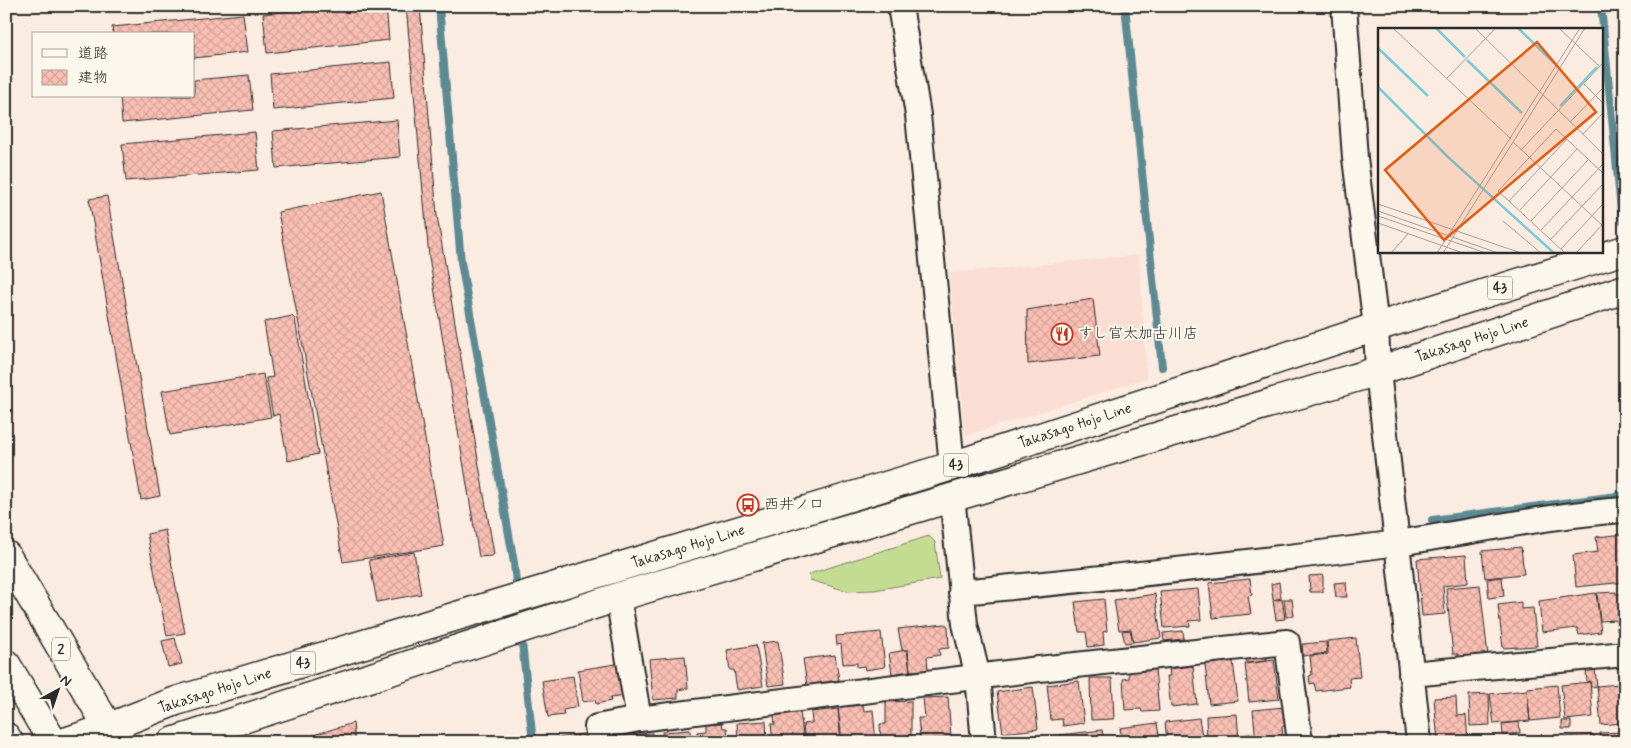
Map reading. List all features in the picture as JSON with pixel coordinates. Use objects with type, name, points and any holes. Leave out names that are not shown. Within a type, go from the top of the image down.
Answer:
[{"type":"main road","name":"Takasago Hojo Line","points":[[65,742],[112,735],[176,701],[952,466],[1376,327],[1625,250]]},
{"type":"main road","name":"Takasago Hojo Line","points":[[172,742],[618,597],[952,496],[1378,371],[1625,289]]},
{"type":"main road","name":"2","points":[[6,555],[112,735]]},
{"type":"main road","points":[[6,585],[74,702],[112,735]]},
{"type":"main road","points":[[6,664],[47,732]]},
{"type":"main road","points":[[6,737],[9,742]]},
{"type":"street","points":[[900,6],[918,115],[952,466]]},
{"type":"street","points":[[1344,6],[1355,158],[1376,327],[1378,371],[1419,742]]},
{"type":"street","points":[[952,496],[965,624],[978,677],[984,742]]},
{"type":"street","points":[[961,592],[1185,570],[1398,542],[1574,514],[1625,510]]},
{"type":"street","points":[[618,597],[638,719]]},
{"type":"street","points":[[600,742],[597,727],[638,719],[978,677],[1287,642],[1300,742]]},
{"type":"street","points":[[1411,674],[1625,654]]},
{"type":"shaded area","name":"すし官太加古川店","points":[[1139,255],[1147,378],[965,436],[949,273]]},
{"type":"green space","points":[[929,536],[935,542],[940,579],[874,590],[847,591],[810,580],[809,574]]},
{"type":"building","points":[[337,6],[386,6],[389,40],[267,53],[263,14]]},
{"type":"building","points":[[406,6],[420,6],[437,216],[494,554],[492,556],[479,557],[429,257]]},
{"type":"building","points":[[243,14],[248,52],[195,58],[195,32],[113,32],[112,27]]},
{"type":"building","points":[[391,62],[394,98],[273,110],[270,74]]},
{"type":"building","points":[[249,75],[253,110],[122,123],[120,98],[195,98],[195,80]]},
{"type":"building","points":[[397,120],[400,157],[276,168],[273,131]]},
{"type":"building","points":[[255,132],[259,170],[126,181],[122,144]]},
{"type":"building","points":[[381,191],[444,546],[343,562],[278,212]]},
{"type":"building","points":[[107,196],[160,496],[141,500],[89,199]]},
{"type":"building","points":[[1093,299],[1100,356],[1028,364],[1027,310]]},
{"type":"building","points":[[292,316],[295,319],[318,454],[288,461],[279,414],[273,416],[266,378],[273,377],[264,322]]},
{"type":"building","points":[[263,374],[271,417],[170,435],[162,391]]},
{"type":"building","points":[[165,530],[185,633],[167,636],[147,534]]},
{"type":"building","points":[[1625,534],[1625,582],[1576,587],[1573,555],[1598,552],[1596,537]]},
{"type":"building","points":[[1521,547],[1524,574],[1485,578],[1482,551]]},
{"type":"building","points":[[414,552],[421,594],[377,602],[369,560]]},
{"type":"building","points":[[1466,555],[1468,583],[1443,586],[1445,614],[1422,616],[1417,559]]},
{"type":"building","points":[[1323,575],[1323,592],[1310,592],[1309,576]]},
{"type":"building","points":[[1502,577],[1504,596],[1489,598],[1487,579]]},
{"type":"building","points":[[1250,579],[1252,595],[1248,596],[1251,614],[1213,618],[1209,583]]},
{"type":"building","points":[[1279,582],[1281,598],[1273,600],[1271,584]]},
{"type":"building","points":[[1346,582],[1347,597],[1336,597],[1334,583]]},
{"type":"building","points":[[1480,585],[1488,656],[1458,660],[1458,654],[1453,654],[1446,588]]},
{"type":"building","points":[[1198,589],[1201,620],[1189,621],[1190,626],[1164,628],[1160,592]]},
{"type":"building","points":[[1616,592],[1616,594],[1625,594],[1625,630],[1617,631],[1616,620],[1600,621],[1597,593]]},
{"type":"building","points":[[1596,593],[1601,632],[1579,635],[1577,628],[1542,632],[1539,601]]},
{"type":"building","points":[[1155,594],[1161,638],[1133,642],[1131,629],[1119,630],[1114,600]]},
{"type":"building","points":[[1104,599],[1107,631],[1103,632],[1104,645],[1088,647],[1086,632],[1079,632],[1075,602]]},
{"type":"building","points":[[1282,599],[1285,619],[1276,620],[1273,601]]},
{"type":"building","points":[[1284,599],[1292,599],[1294,616],[1286,617]]},
{"type":"building","points":[[1521,602],[1521,609],[1533,608],[1537,646],[1503,648],[1498,605]]},
{"type":"building","points":[[945,624],[948,626],[949,648],[939,649],[940,655],[927,657],[928,670],[910,671],[908,650],[902,650],[898,629]]},
{"type":"building","points":[[1130,630],[1133,642],[1125,643],[1122,631]]},
{"type":"building","points":[[1183,631],[1184,639],[1164,641],[1163,633]]},
{"type":"building","points":[[881,632],[885,667],[865,670],[864,666],[857,667],[857,663],[843,664],[841,644],[837,645],[836,636]]},
{"type":"building","points":[[175,638],[182,664],[168,667],[162,641]]},
{"type":"building","points":[[1356,638],[1360,677],[1349,678],[1350,687],[1316,691],[1314,683],[1310,684],[1309,676],[1312,675],[1310,656],[1328,654],[1327,641]]},
{"type":"building","points":[[778,641],[785,684],[768,686],[762,643]]},
{"type":"building","points":[[1326,642],[1327,653],[1303,656],[1302,644]]},
{"type":"building","points":[[756,645],[763,686],[737,690],[734,670],[730,670],[727,650]]},
{"type":"building","points":[[907,650],[910,671],[892,674],[889,653]]},
{"type":"building","points":[[1266,653],[1267,661],[1247,663],[1246,656]]},
{"type":"building","points":[[835,655],[839,680],[807,685],[803,659]]},
{"type":"building","points":[[685,656],[688,688],[678,690],[678,698],[653,700],[649,659]]},
{"type":"building","points":[[1274,660],[1279,699],[1249,702],[1245,664]]},
{"type":"building","points":[[1233,661],[1238,701],[1209,704],[1205,664]]},
{"type":"building","points":[[622,663],[626,696],[610,698],[611,701],[596,704],[595,700],[583,702],[578,670]]},
{"type":"building","points":[[1193,666],[1197,704],[1171,707],[1167,676],[1170,676],[1169,669]]},
{"type":"building","points":[[1155,669],[1159,711],[1125,710],[1123,679],[1129,678],[1129,671]]},
{"type":"building","points":[[1595,670],[1597,686],[1591,687],[1590,681],[1587,682],[1586,671]]},
{"type":"building","points":[[573,676],[578,707],[563,710],[564,715],[548,717],[542,681]]},
{"type":"building","points":[[1090,678],[1112,678],[1114,719],[1091,720]]},
{"type":"building","points":[[1079,681],[1084,723],[1063,726],[1062,719],[1051,720],[1047,685]]},
{"type":"building","points":[[1590,682],[1593,717],[1565,720],[1561,685]]},
{"type":"building","points":[[1619,684],[1622,723],[1601,725],[1597,686]]},
{"type":"building","points":[[1557,685],[1560,718],[1530,721],[1527,688]]},
{"type":"building","points":[[1033,687],[1038,729],[1003,733],[997,692]]},
{"type":"building","points":[[1527,690],[1530,721],[1494,724],[1490,694]]},
{"type":"building","points":[[1489,694],[1490,725],[1470,726],[1469,695]]},
{"type":"building","points":[[948,697],[951,737],[920,739],[918,718],[925,718],[923,698]]},
{"type":"building","points":[[1456,697],[1457,716],[1466,715],[1468,742],[1438,742],[1434,698]]},
{"type":"building","points":[[911,701],[911,740],[881,740],[880,724],[886,724],[886,702]]},
{"type":"building","points":[[863,705],[864,711],[873,710],[876,742],[842,742],[838,707]]},
{"type":"building","points":[[1284,707],[1286,726],[1282,726],[1283,740],[1256,742],[1253,710]]},
{"type":"building","points":[[838,709],[841,742],[805,742],[803,724],[812,723],[811,712]]},
{"type":"building","points":[[800,712],[804,742],[773,742],[771,724],[775,724],[774,716]]},
{"type":"building","points":[[1237,714],[1239,741],[1207,742],[1206,716]]},
{"type":"building","points":[[1199,718],[1203,742],[1167,742],[1165,722]]},
{"type":"building","points":[[766,721],[767,742],[738,742],[737,723]]},
{"type":"building","points":[[1562,721],[1571,721],[1571,729],[1562,729]]},
{"type":"building","points":[[1519,722],[1520,733],[1503,735],[1502,724]]},
{"type":"building","points":[[353,723],[355,742],[311,742],[310,736]]},
{"type":"building","points":[[722,723],[723,728],[727,728],[728,742],[698,742],[697,732],[706,731],[706,724]]},
{"type":"building","points":[[1157,723],[1160,742],[1122,742],[1120,728]]},
{"type":"building","points":[[690,730],[691,742],[663,742],[662,732]]},
{"type":"building","points":[[1102,730],[1104,742],[1061,742],[1060,735]]},
{"type":"building","points":[[1623,732],[1624,742],[1601,742],[1600,733]]},
{"type":"building","points":[[589,733],[591,741],[578,742],[577,735]]},
{"type":"building","points":[[652,733],[653,742],[625,742],[624,735]]},
{"type":"building","points":[[1254,733],[1255,742],[1241,742],[1240,735]]},
{"type":"building","points":[[577,735],[578,742],[551,742],[551,739]]},
{"type":"building","points":[[1594,735],[1595,742],[1565,742],[1565,737]]},
{"type":"building","points":[[1048,737],[1048,742],[1007,742],[1007,741]]},
{"type":"building","points":[[1367,738],[1367,742],[1340,742]]},
{"type":"building","points":[[1564,738],[1565,742],[1534,742],[1534,741]]},
{"type":"waterway","points":[[439,6],[461,262],[514,563],[520,623]]},
{"type":"waterway","points":[[1125,6],[1162,367]]},
{"type":"waterway","points":[[1601,6],[1603,28]]},
{"type":"waterway","points":[[1604,37],[1622,221]]},
{"type":"waterway","points":[[1432,520],[1625,495]]},
{"type":"waterway","points":[[521,634],[533,742]]},
{"type":"place","name":"すし官太加古川店","points":[[1062,334]]},
{"type":"place","name":"西井ノ口","points":[[748,505]]}]
